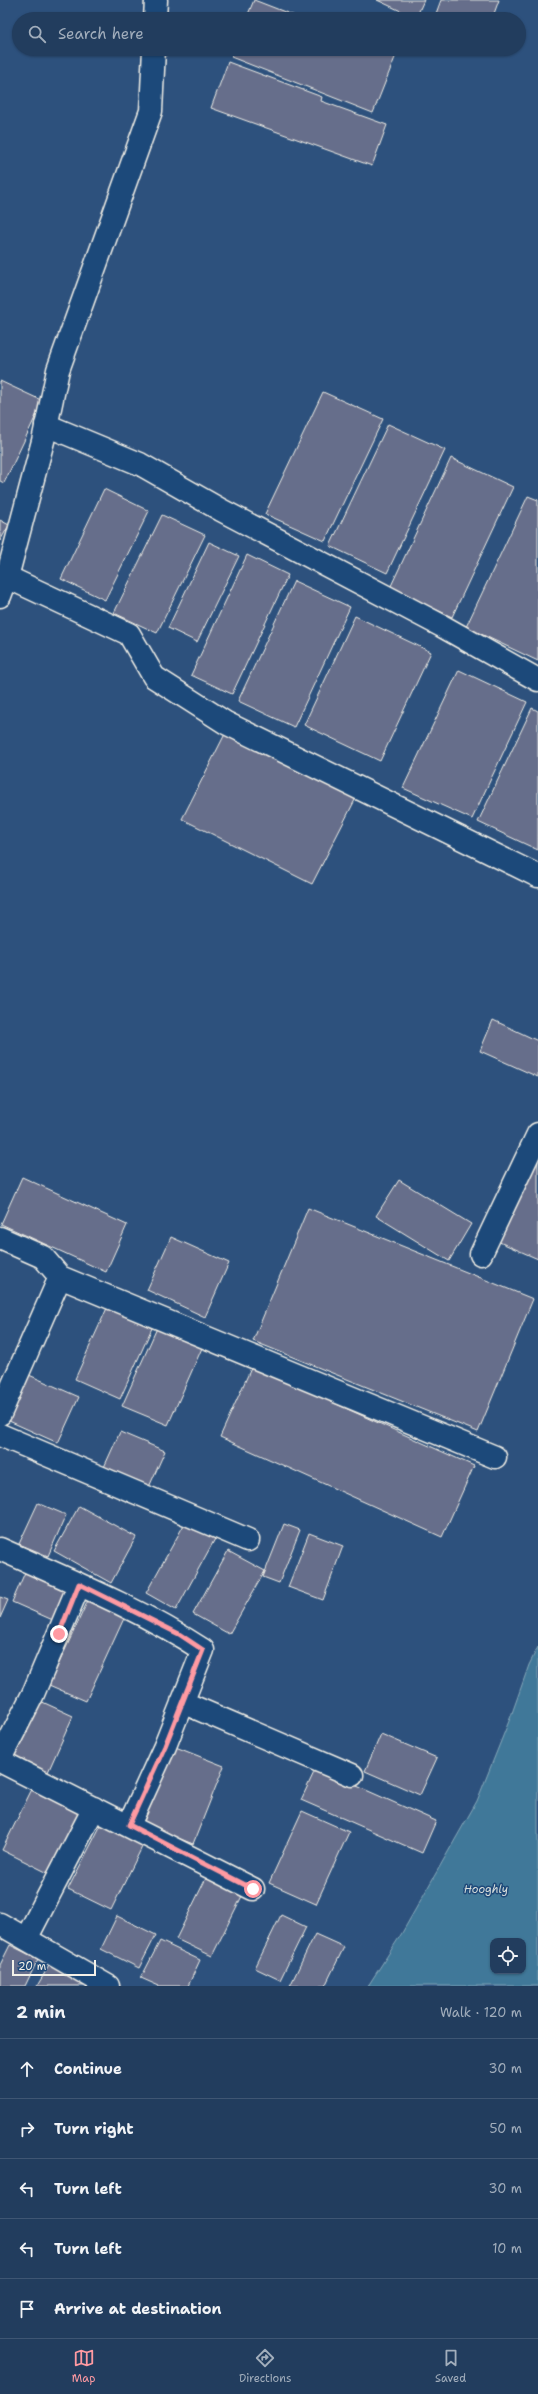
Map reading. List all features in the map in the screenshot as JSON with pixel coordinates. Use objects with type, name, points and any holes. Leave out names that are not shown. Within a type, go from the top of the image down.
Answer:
[{"type":"street","points":[[155,12],[156,0]]},
{"type":"street","points":[[154,56],[151,111],[58,370],[46,425],[4,586],[129,634],[154,677],[226,723],[538,876]]},
{"type":"street","points":[[46,425],[140,464],[228,514],[442,626],[538,680]]},
{"type":"street","points":[[481,1254],[538,1134]]},
{"type":"street","points":[[0,1238],[43,1257],[60,1277],[494,1457]]},
{"type":"street","points":[[0,1414],[60,1277]]},
{"type":"street","points":[[0,1435],[248,1540]]},
{"type":"street","points":[[0,1550],[79,1584],[179,1634],[203,1650],[165,1746],[129,1825]]},
{"type":"street","points":[[79,1584],[33,1694],[0,1760],[253,1889]]},
{"type":"street","points":[[182,1702],[352,1775]]},
{"type":"street","points":[[26,1939],[94,1808]]},
{"type":"street","points":[[0,1924],[108,1986]]},
{"type":"water","name":"Hooghly","points":[[538,1647],[538,1986],[368,1986],[402,1933],[477,1801],[511,1716],[529,1665]]},
{"type":"building","points":[[254,0],[285,12],[249,12]]},
{"type":"building","points":[[377,0],[424,0],[419,12],[403,12]]},
{"type":"building","points":[[441,0],[499,0],[495,12],[437,12]]},
{"type":"building","points":[[231,56],[396,56],[373,113]]},
{"type":"building","points":[[228,62],[322,97],[321,101],[387,125],[372,166],[211,108]]},
{"type":"building","points":[[0,381],[43,401],[4,483],[0,481]]},
{"type":"building","points":[[323,392],[383,419],[325,541],[265,514]]},
{"type":"building","points":[[388,424],[445,450],[387,573],[330,546]]},
{"type":"building","points":[[451,458],[513,487],[452,617],[390,588]]},
{"type":"building","points":[[104,489],[149,511],[105,600],[61,579]]},
{"type":"building","points":[[528,496],[538,500],[538,661],[466,627]]},
{"type":"building","points":[[162,515],[205,535],[157,633],[114,613]]},
{"type":"building","points":[[0,520],[9,525],[0,541]]},
{"type":"building","points":[[209,542],[239,556],[197,642],[168,628]]},
{"type":"building","points":[[247,555],[288,575],[232,694],[191,675]]},
{"type":"building","points":[[294,581],[350,607],[294,727],[238,701]]},
{"type":"building","points":[[355,616],[431,652],[380,761],[304,725]]},
{"type":"building","points":[[459,670],[527,702],[472,819],[403,788]]},
{"type":"building","points":[[532,708],[538,711],[538,850],[478,822]]},
{"type":"building","points":[[226,732],[356,798],[312,884],[182,819]]},
{"type":"building","points":[[493,1020],[538,1041],[538,1077],[480,1051]]},
{"type":"building","points":[[538,1151],[538,1259],[497,1241]]},
{"type":"building","points":[[22,1177],[127,1225],[106,1272],[1,1224]]},
{"type":"building","points":[[399,1180],[471,1224],[449,1261],[376,1216]]},
{"type":"building","points":[[308,1208],[533,1299],[478,1432],[253,1341]]},
{"type":"building","points":[[171,1237],[229,1263],[205,1317],[147,1290]]},
{"type":"building","points":[[107,1308],[152,1328],[120,1399],[75,1379]]},
{"type":"building","points":[[157,1328],[202,1348],[168,1425],[122,1406]]},
{"type":"building","points":[[252,1366],[474,1466],[442,1537],[220,1437]]},
{"type":"building","points":[[29,1375],[79,1397],[58,1443],[9,1421]]},
{"type":"building","points":[[120,1432],[165,1451],[145,1496],[100,1476]]},
{"type":"building","points":[[38,1503],[66,1515],[48,1556],[19,1544]]},
{"type":"building","points":[[79,1506],[136,1537],[111,1583],[54,1551]]},
{"type":"building","points":[[186,1521],[216,1537],[176,1610],[146,1593]]},
{"type":"building","points":[[284,1524],[300,1530],[279,1583],[263,1577]]},
{"type":"building","points":[[309,1533],[343,1546],[323,1600],[288,1587]]},
{"type":"building","points":[[228,1551],[265,1571],[229,1634],[193,1614]]},
{"type":"building","points":[[26,1570],[69,1589],[55,1621],[12,1602]]},
{"type":"building","points":[[0,1597],[8,1600],[0,1618]]},
{"type":"building","points":[[89,1598],[126,1614],[86,1701],[49,1685]]},
{"type":"building","points":[[38,1700],[73,1716],[48,1772],[12,1756]]},
{"type":"building","points":[[381,1734],[437,1758],[420,1795],[365,1771]]},
{"type":"building","points":[[173,1746],[224,1766],[193,1844],[143,1824]]},
{"type":"building","points":[[316,1768],[436,1821],[422,1853],[301,1800]]},
{"type":"building","points":[[33,1787],[85,1813],[54,1876],[2,1850]]},
{"type":"building","points":[[302,1811],[349,1832],[316,1904],[269,1883]]},
{"type":"building","points":[[101,1825],[143,1845],[111,1910],[68,1889]]},
{"type":"building","points":[[209,1872],[245,1890],[212,1956],[176,1939]]},
{"type":"building","points":[[281,1915],[306,1927],[280,1980],[255,1968]]},
{"type":"building","points":[[117,1916],[156,1935],[139,1968],[101,1949]]},
{"type":"building","points":[[315,1934],[344,1947],[325,1986],[290,1986]]},
{"type":"building","points":[[160,1941],[200,1960],[188,1986],[159,1986],[141,1978]]},
{"type":"building","points":[[10,1945],[38,1959],[25,1986],[0,1986],[0,1965]]},
{"type":"building","points":[[50,1964],[87,1986],[37,1986]]},
{"type":"route","points":[[59,1634],[79,1584],[179,1634],[203,1650],[165,1746],[129,1825],[253,1889]]}]
